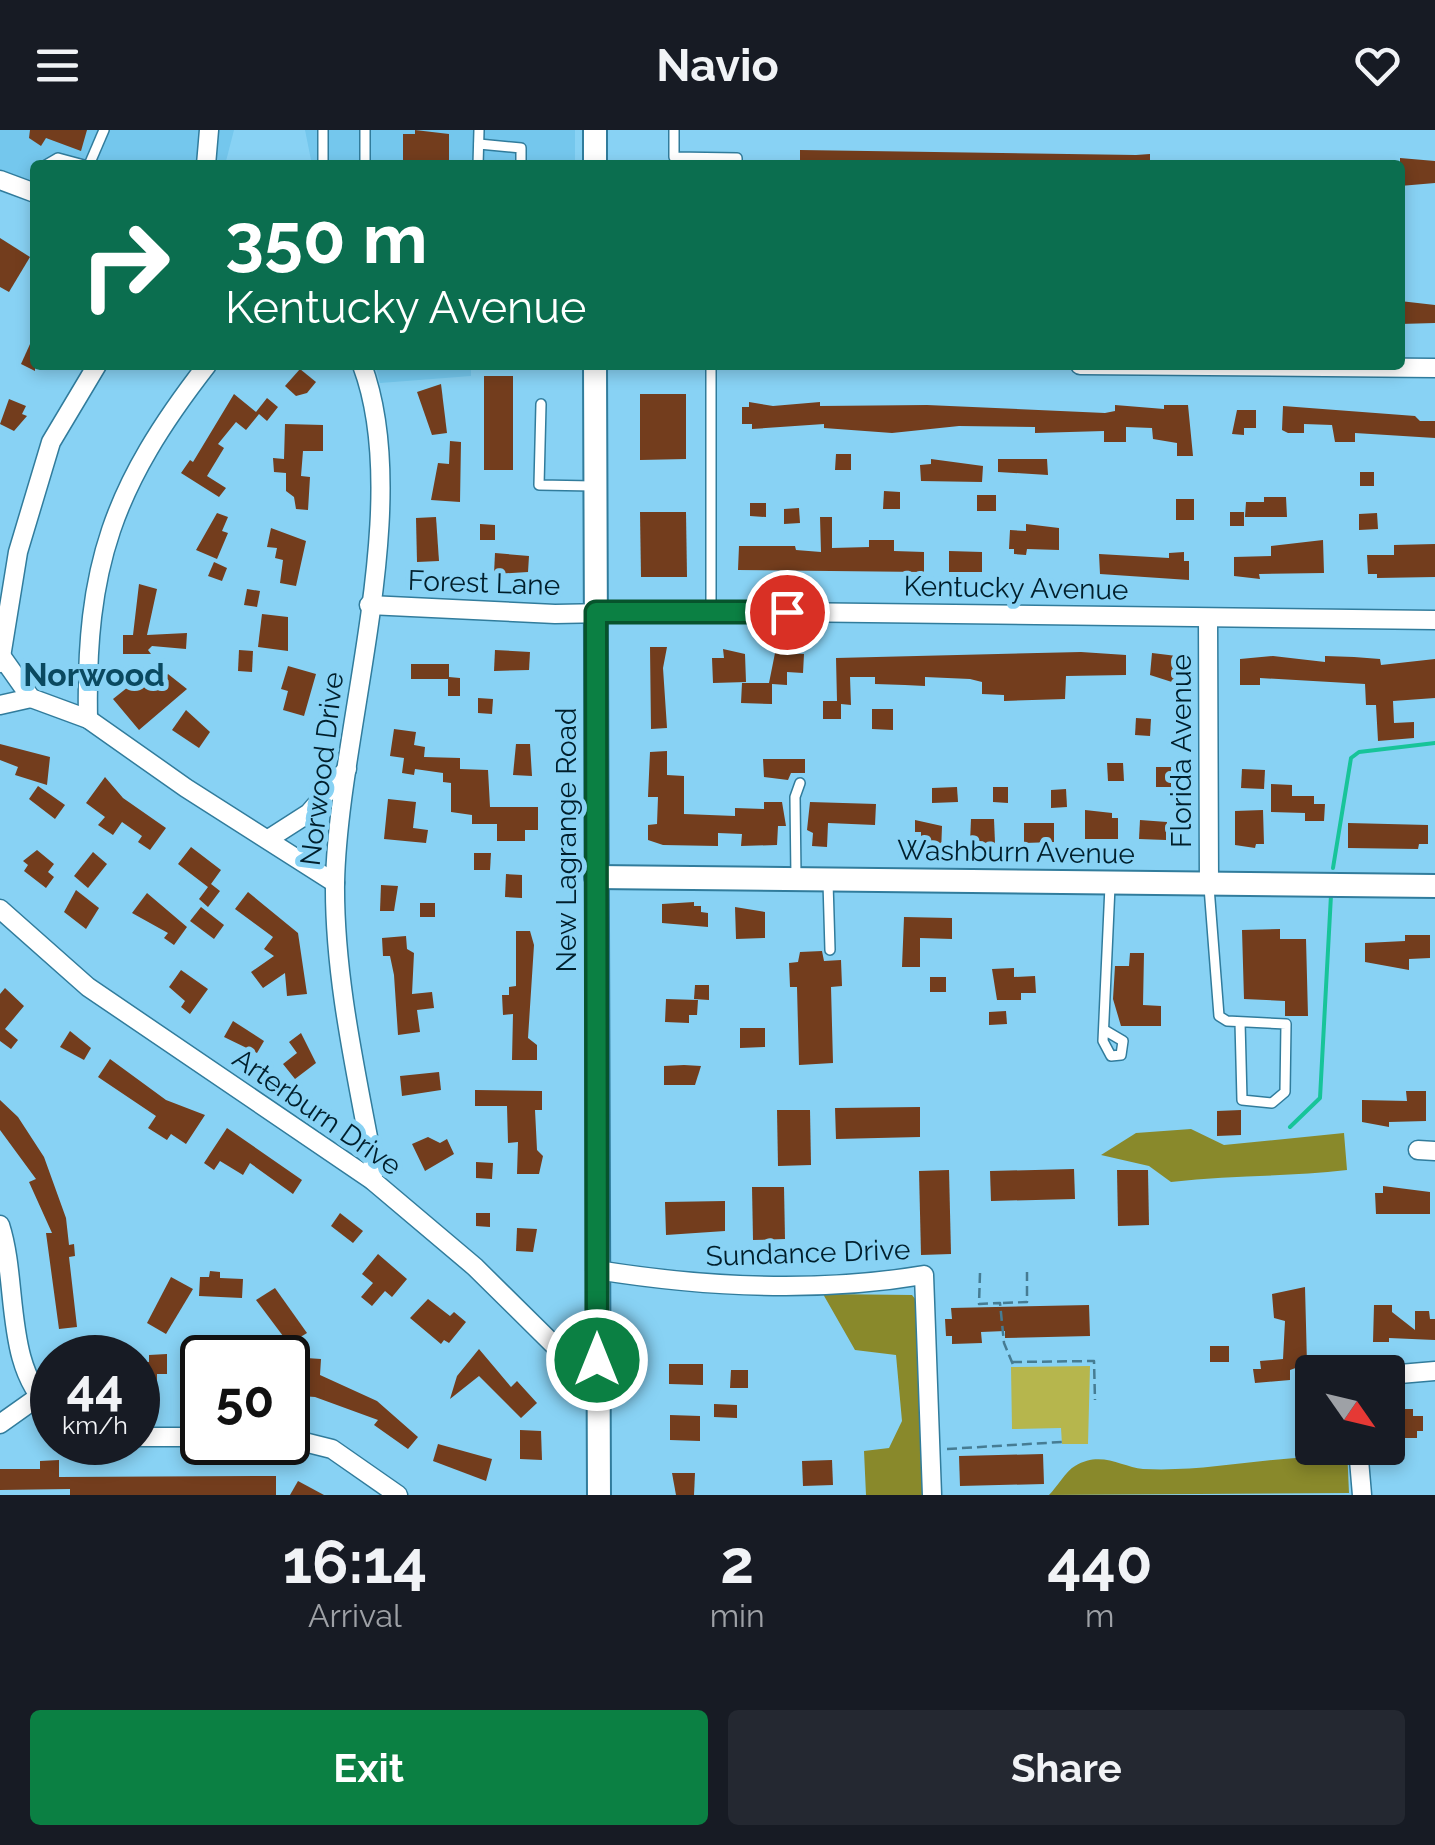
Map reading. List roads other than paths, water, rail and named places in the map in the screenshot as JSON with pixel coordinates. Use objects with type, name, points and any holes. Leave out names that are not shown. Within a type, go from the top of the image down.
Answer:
[{"type":"main road","points":[[595,130],[595,160]]},
{"type":"main road","name":"New Lagrange Road","points":[[595,370],[598,1495]]},
{"type":"main road","name":"Washburn Avenue","points":[[596,877],[1435,886]]},
{"type":"street","points":[[206,160],[209,130]]},
{"type":"street","points":[[0,180],[30,188]]},
{"type":"street","points":[[1405,368],[1435,368]]},
{"type":"street","points":[[94,370],[60,424],[46,458],[18,552],[1,660],[31,698],[88,719],[186,788],[335,882]]},
{"type":"street","points":[[88,719],[92,608],[113,518],[134,470],[204,370]]},
{"type":"street","name":"Norwood Drive","points":[[363,370],[378,435],[369,605],[335,882],[352,1046],[374,1168],[372,1180]]},
{"type":"street","name":"Forest Lane","points":[[369,605],[596,612]]},
{"type":"street","name":"Kentucky Avenue","points":[[596,612],[1435,620]]},
{"type":"street","name":"Florida Avenue","points":[[1208,618],[1209,884]]},
{"type":"street","points":[[0,705],[31,698]]},
{"type":"street","points":[[270,838],[309,812],[348,768]]},
{"type":"street","name":"Arterburn Drive","points":[[0,910],[88,988],[372,1180],[475,1267],[560,1351],[597,1360]]},
{"type":"street","points":[[0,1225],[19,1343],[30,1374]]},
{"type":"street","name":"Sundance Drive","points":[[596,1270],[693,1285],[888,1281],[924,1275],[932,1495]]},
{"type":"street","points":[[1405,1374],[1435,1371]]},
{"type":"street","points":[[0,1424],[30,1402]]},
{"type":"street","points":[[310,1444],[332,1450],[398,1495]]},
{"type":"street","points":[[1359,1465],[1362,1495]]},
{"type":"lane","points":[[89,160],[104,130]]},
{"type":"lane","points":[[323,130],[323,160]]},
{"type":"lane","points":[[364,130],[366,160]]},
{"type":"lane","points":[[478,160],[479,130]]},
{"type":"lane","points":[[674,130],[674,157],[737,160]]},
{"type":"lane","points":[[479,144],[521,148],[521,160]]},
{"type":"lane","points":[[710,611],[711,370]]},
{"type":"lane","points":[[541,404],[539,485],[596,486]]},
{"type":"lane","points":[[796,880],[795,797],[800,783]]},
{"type":"lane","points":[[828,880],[830,950]]},
{"type":"lane","points":[[1106,1032],[1103,968],[1111,883]]},
{"type":"lane","points":[[1209,884],[1220,1016],[1240,1022],[1286,1024],[1285,1092],[1272,1103],[1242,1100],[1240,1022]]},
{"type":"waterway","points":[[1333,868],[1351,758],[1359,752],[1435,743]]},
{"type":"waterway","points":[[1290,1127],[1320,1098],[1331,895]]},
{"type":"district","name":"Norwood","points":[[94,674]]}]
